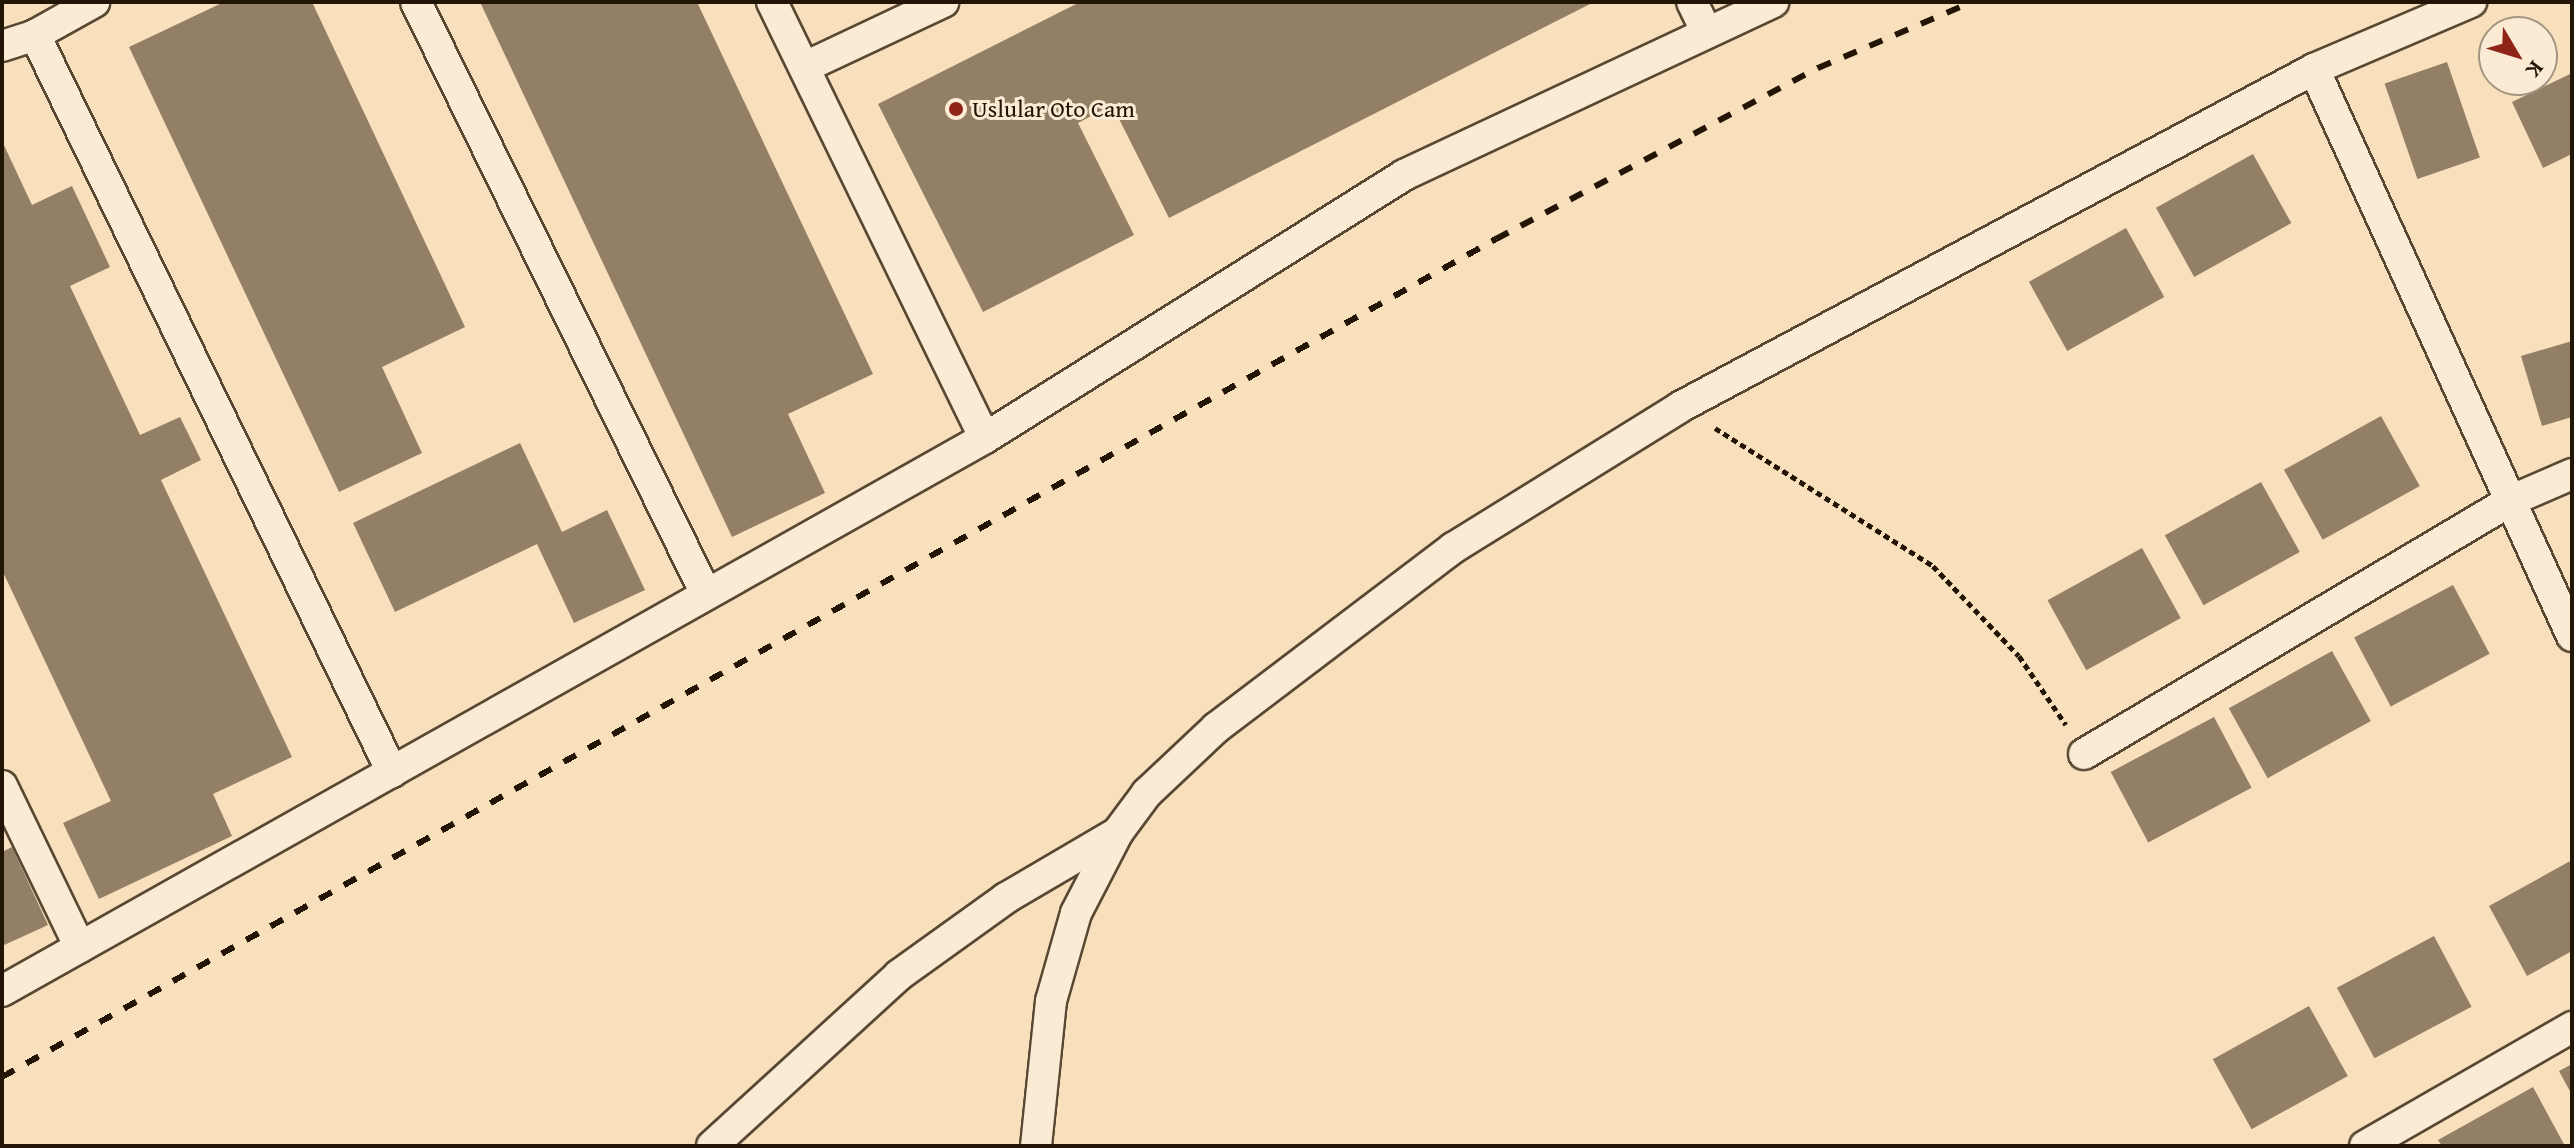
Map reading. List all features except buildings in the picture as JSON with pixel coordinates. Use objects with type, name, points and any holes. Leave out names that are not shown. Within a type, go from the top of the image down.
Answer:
[{"type":"street","points":[[2,46],[35,35],[94,2]]},
{"type":"street","points":[[416,2],[706,594]]},
{"type":"street","points":[[772,2],[985,438]]},
{"type":"street","points":[[805,67],[943,2]]},
{"type":"street","points":[[1692,2],[1707,33]]},
{"type":"street","points":[[2,991],[985,438],[1404,175],[1773,2]]},
{"type":"street","points":[[1036,1146],[1051,1001],[1061,956],[1076,913],[1118,832],[1180,759],[1385,596],[1509,511],[1680,407],[2314,69],[2471,2]]},
{"type":"street","points":[[35,35],[392,772]]},
{"type":"street","points":[[2314,69],[2572,636]]},
{"type":"street","points":[[2084,754],[2512,500],[2572,474]]},
{"type":"street","points":[[2,786],[80,947]]},
{"type":"street","points":[[712,1146],[899,975],[1006,898],[1118,832]]},
{"type":"street","points":[[2365,1146],[2572,1027]]},
{"type":"path","points":[[1680,407],[1933,566],[2019,656],[2084,754]]},
{"type":"railway","points":[[2,1077],[1496,239],[1818,68],[1972,2]]},
{"type":"place","name":"Uslular Oto Cam","points":[[956,109]]}]
